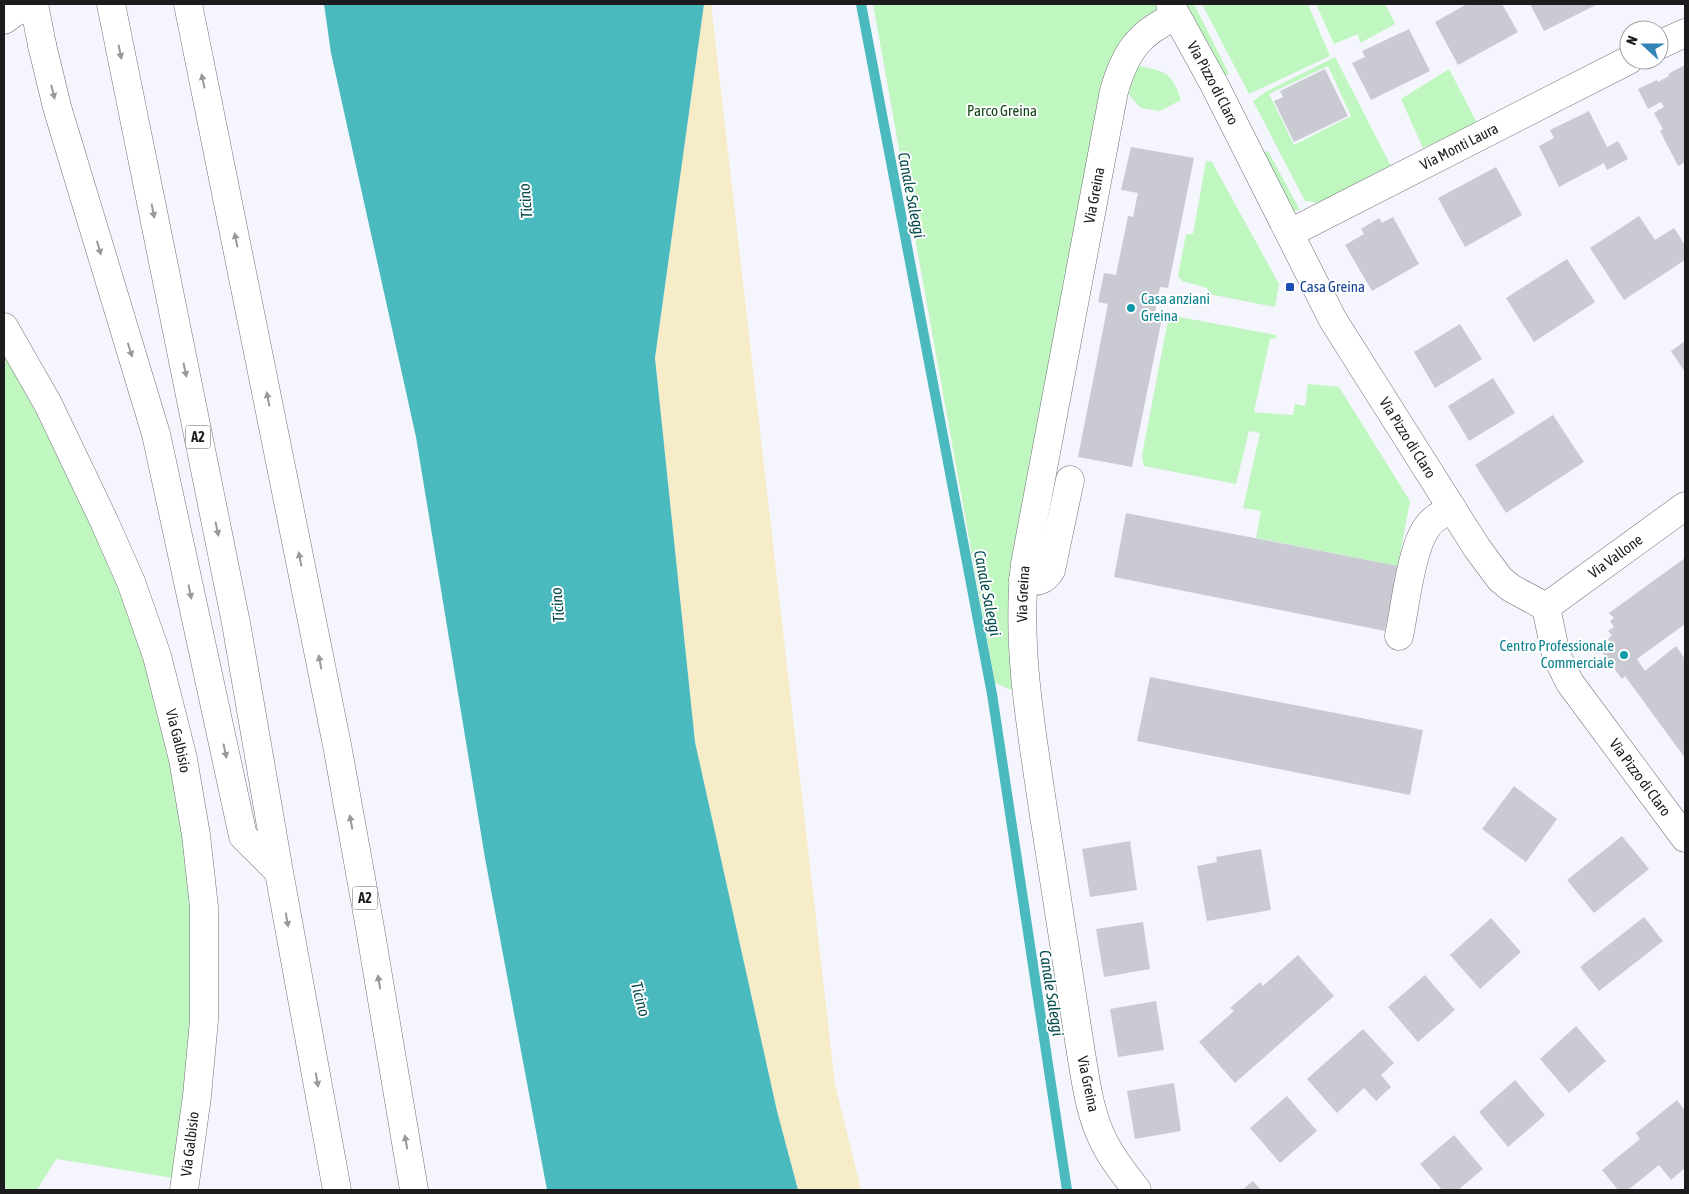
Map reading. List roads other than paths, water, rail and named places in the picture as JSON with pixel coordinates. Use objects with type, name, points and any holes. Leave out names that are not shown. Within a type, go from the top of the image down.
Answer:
[{"type":"main road","name":"A2","points":[[111,4],[236,623],[278,872],[337,1190]]},
{"type":"main road","name":"A2","points":[[188,4],[337,745],[414,1190]]},
{"type":"main road","points":[[19,9],[42,45],[57,107],[156,434],[243,836],[278,872]]},
{"type":"main road","name":"Via Pizzo di Claro","points":[[1173,10],[1214,84],[1333,320],[1477,548],[1500,578],[1511,588],[1546,607],[1556,655],[1570,684],[1685,838]]},
{"type":"main road","name":"Via Greina","points":[[1137,1190],[1117,1165],[1097,1126],[1081,1053],[1026,696],[1022,632],[1023,580],[1114,91],[1119,73],[1140,38],[1173,10]]},
{"type":"main road","points":[[1669,40],[1685,33]]},
{"type":"main road","name":"Via Monti Laura","points":[[1290,234],[1619,65]]},
{"type":"main road","name":"Via Galbisio","points":[[4,327],[48,404],[131,582],[158,656],[183,759],[196,835],[204,908],[204,1020],[197,1096],[184,1190]]},
{"type":"main road","points":[[1023,580],[1041,581],[1047,577],[1051,570],[1070,480]]},
{"type":"main road","name":"Via Vallone","points":[[1546,607],[1685,506]]},
{"type":"main road","points":[[1399,636],[1415,557],[1422,536],[1428,526],[1452,508]]},
{"type":"water","name":"Ticino","points":[[324,4],[704,4],[655,358],[695,742],[777,1111],[798,1190],[547,1190],[485,858],[416,437],[331,53]]},
{"type":"waterway","name":"Canale Saleggi","points":[[861,4],[992,694],[1067,1190]]},
{"type":"place","name":"Casa Greina","points":[[1290,287]]},
{"type":"place","name":"Casa anziani Greina","points":[[1131,308]]},
{"type":"place","name":"Centro Professionale Commerciale","points":[[1624,655]]},
{"type":"park label","name":"Parco Greina","points":[[1002,111]]}]
